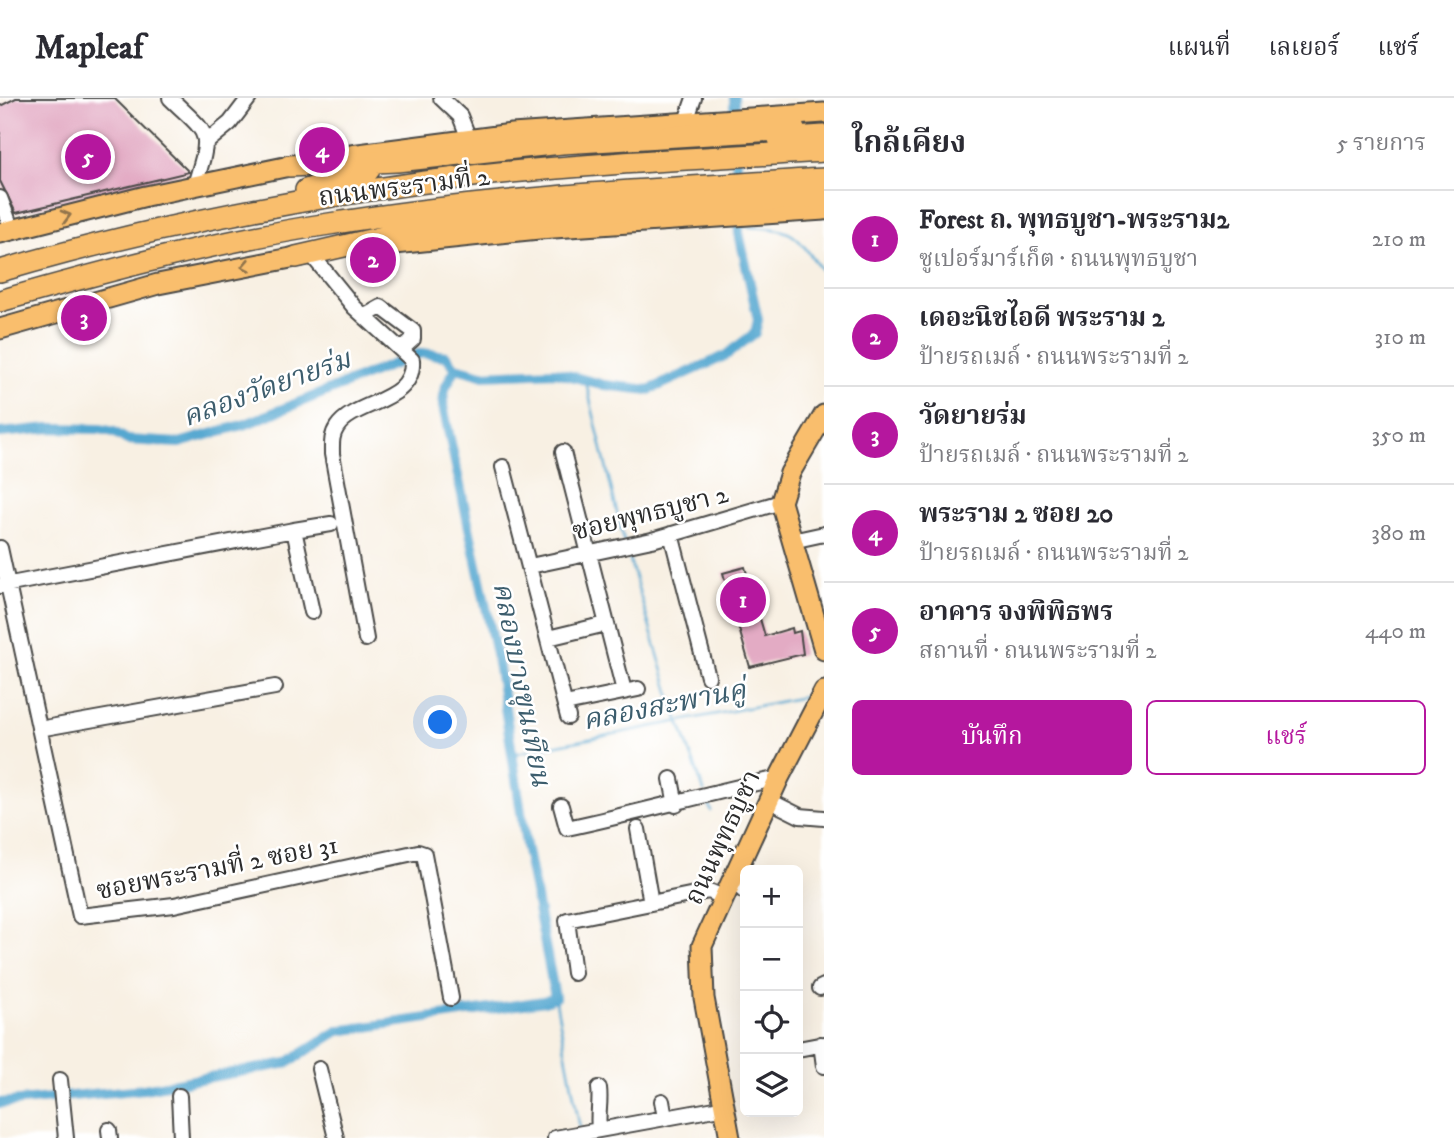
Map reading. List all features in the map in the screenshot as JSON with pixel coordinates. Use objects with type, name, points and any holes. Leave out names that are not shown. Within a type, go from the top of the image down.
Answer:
[{"type":"highway","points":[[289,166],[397,161],[562,143],[824,127]]},
{"type":"highway","name":"ถนนพระรามที่ 2","points":[[0,257],[80,236],[294,193],[467,165],[824,136]]},
{"type":"highway","points":[[0,271],[202,221],[398,186],[566,167],[824,151]]},
{"type":"highway","points":[[294,193],[397,161]]},
{"type":"highway","points":[[0,293],[184,245],[365,212],[553,190],[824,172]]},
{"type":"highway","name":"ถนนพระรามที่ 2","points":[[0,301],[95,274],[293,230],[470,205],[824,179]]},
{"type":"highway","points":[[304,256],[404,232],[566,213],[824,196]]},
{"type":"highway","points":[[293,230],[404,232]]},
{"type":"main road","name":"ถนนพระรามที่ 2","points":[[6,232],[195,184],[289,166],[469,139],[691,120],[824,113]]},
{"type":"main road","points":[[0,329],[158,284],[304,256],[481,234],[824,210]]},
{"type":"main road","points":[[824,415],[790,473],[781,502],[824,650]]},
{"type":"main road","name":"ถนนพุทธบูชา","points":[[730,1138],[701,973],[702,946],[733,889],[779,778],[824,693]]},
{"type":"street","points":[[207,142],[230,123],[249,98]]},
{"type":"street","points":[[441,98],[460,116],[469,139]]},
{"type":"street","points":[[691,120],[694,98]]},
{"type":"street","points":[[179,101],[205,132],[207,142],[195,184]]},
{"type":"street","points":[[0,198],[6,232]]},
{"type":"street","points":[[304,256],[412,360],[412,373],[404,386],[338,424],[332,436],[332,454],[366,639]]},
{"type":"street","points":[[365,316],[382,307],[413,331],[413,339],[404,350]]},
{"type":"street","points":[[503,467],[566,711],[631,690],[606,624],[591,554],[563,452]]},
{"type":"street","name":"ซอยพุทธบูชา 2","points":[[530,566],[671,534],[781,502]]},
{"type":"street","points":[[4,585],[331,524]]},
{"type":"street","points":[[294,530],[312,612]]},
{"type":"street","points":[[671,534],[708,677]]},
{"type":"street","points":[[792,541],[824,534]]},
{"type":"street","name":"ซอยพระรามที่ 2 ซอย 31","points":[[0,548],[4,585],[80,916],[174,905],[418,852],[424,854],[451,999]]},
{"type":"street","points":[[548,638],[606,624]]},
{"type":"street","points":[[39,729],[275,687]]},
{"type":"street","points":[[561,806],[567,828],[676,805],[698,796],[779,778]]},
{"type":"street","points":[[671,779],[676,805]]},
{"type":"street","points":[[770,801],[800,816],[824,818]]},
{"type":"street","points":[[638,830],[651,903]]},
{"type":"street","points":[[574,973],[567,920],[709,891],[733,889]]},
{"type":"street","points":[[803,1048],[823,1044],[824,1066]]},
{"type":"street","points":[[318,1069],[336,1138]]},
{"type":"street","points":[[61,1082],[66,1138]]},
{"type":"street","points":[[589,1131],[601,1105],[598,1087]]},
{"type":"street","points":[[179,1096],[181,1138]]},
{"type":"street","points":[[662,1101],[665,1118]]},
{"type":"street","points":[[555,1138],[726,1107]]},
{"type":"building","points":[[16,98],[114,98],[189,172],[16,213],[0,181],[0,106]]},
{"type":"building","points":[[745,567],[765,636],[792,628],[793,633],[800,631],[803,654],[750,667],[723,573]]},
{"type":"waterway","name":"คลองบางขุนเทียน","points":[[734,98],[737,187]]},
{"type":"waterway","name":"คลองบางขุนเทียน","points":[[0,1103],[144,1089],[287,1063],[338,1031],[544,1001],[555,997],[526,845],[499,668],[443,406],[445,388],[456,368],[482,375],[556,372],[604,385],[649,390],[725,356],[755,333],[758,320],[739,233],[738,213]]},
{"type":"waterway","points":[[738,226],[790,234],[805,247],[824,274]]},
{"type":"waterway","name":"คลองวัดยายร่ม","points":[[0,433],[50,428],[100,429],[114,432],[127,440],[179,443],[246,424],[421,353],[446,356],[456,368]]},
{"type":"waterway","points":[[585,378],[624,542]]},
{"type":"waterway","points":[[627,551],[673,705],[704,791]]},
{"type":"waterway","name":"คลองสะพานคู่","points":[[512,754],[814,695]]},
{"type":"waterway","points":[[708,801],[711,811]]},
{"type":"waterway","points":[[555,997],[580,1128]]},
{"type":"place","name":"พระราม 2 ซอย 20","points":[[322,150]]},
{"type":"place","name":"อาคาร จงพิพิธพร","points":[[88,157]]},
{"type":"place","name":"เดอะนิชไอดี พระราม 2","points":[[373,260]]},
{"type":"place","name":"วัดยายร่ม","points":[[84,318]]},
{"type":"place","name":"Forest ถ. พุทธบูชา-พระราม2","points":[[743,600]]}]
